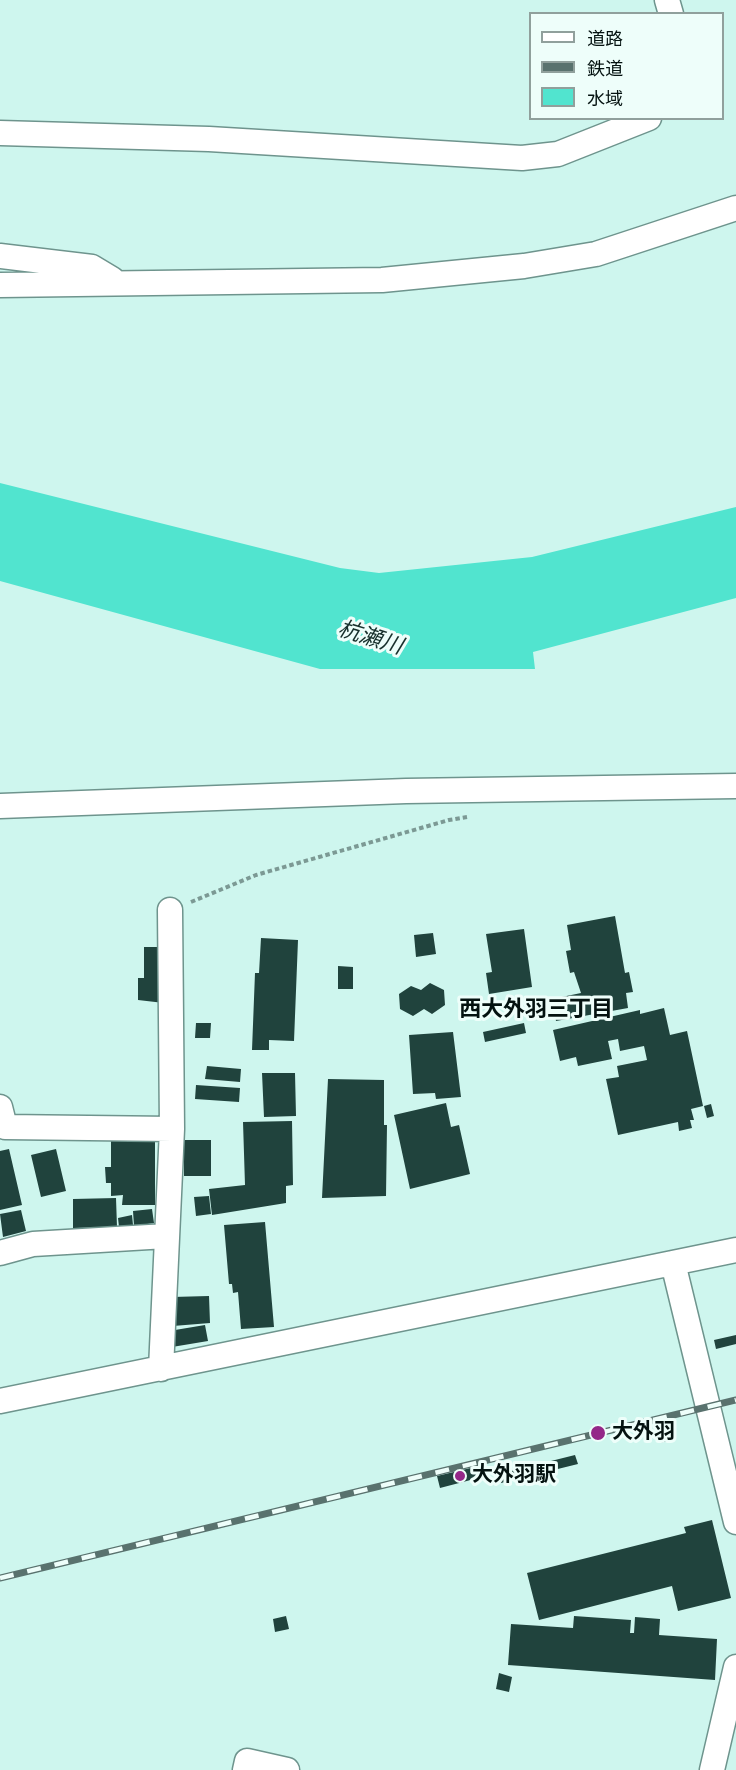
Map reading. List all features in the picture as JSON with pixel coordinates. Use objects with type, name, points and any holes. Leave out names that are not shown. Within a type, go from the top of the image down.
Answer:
[{"type":"street","points":[[0,133],[209,139],[522,158],[558,154],[644,120]]},
{"type":"street","points":[[0,285],[382,280],[524,266],[596,254],[736,208]]},
{"type":"street","points":[[0,256],[92,267],[116,282]]},
{"type":"street","points":[[0,806],[406,791],[736,786]]},
{"type":"street","points":[[161,1369],[171,1129],[170,910]]},
{"type":"street","points":[[0,1107],[5,1127],[171,1129]]},
{"type":"street","points":[[0,1253],[33,1244],[166,1236]]},
{"type":"street","points":[[0,1401],[736,1250]]},
{"type":"street","points":[[673,1263],[736,1522]]},
{"type":"street","points":[[712,1770],[736,1667]]},
{"type":"street","points":[[245,1770],[247,1761],[287,1770]]},
{"type":"path","points":[[170,910],[256,875],[449,820],[472,816]]},
{"type":"water","name":"杭瀬川","points":[[0,483],[340,568],[379,573],[532,557],[736,507],[736,598],[533,652],[535,669],[320,669],[0,581]]},
{"type":"building","points":[[615,916],[625,973],[629,972],[633,992],[626,993],[628,1008],[556,1021],[552,999],[581,993],[574,972],[570,973],[566,951],[571,950],[567,925]]},
{"type":"building","points":[[524,929],[532,987],[489,994],[486,973],[492,972],[486,934]]},
{"type":"building","points":[[433,933],[436,954],[416,957],[414,935]]},
{"type":"building","points":[[261,938],[298,940],[294,1041],[269,1040],[269,1050],[252,1050],[255,973],[259,973]]},
{"type":"building","points":[[144,947],[164,947],[164,1003],[138,1000],[138,978],[144,978]]},
{"type":"building","points":[[338,966],[353,967],[353,989],[338,989]]},
{"type":"building","points":[[430,983],[444,990],[445,1005],[432,1014],[424,1009],[413,1016],[400,1009],[399,994],[411,986],[421,990]]},
{"type":"building","points":[[664,1008],[670,1035],[687,1031],[703,1106],[691,1109],[694,1120],[690,1120],[692,1128],[679,1131],[678,1122],[618,1135],[606,1079],[619,1077],[617,1066],[647,1060],[644,1046],[620,1051],[618,1039],[608,1041],[612,1059],[578,1066],[576,1057],[560,1061],[553,1030],[640,1010],[640,1014]]},
{"type":"building","points":[[196,1023],[211,1023],[210,1038],[195,1038]]},
{"type":"building","points":[[524,1023],[526,1033],[485,1042],[483,1032]]},
{"type":"building","points":[[453,1032],[461,1097],[436,1099],[435,1093],[413,1094],[409,1035]]},
{"type":"building","points":[[207,1066],[241,1069],[240,1082],[205,1079]]},
{"type":"building","points":[[262,1073],[295,1073],[296,1116],[264,1117]]},
{"type":"building","points":[[328,1079],[384,1080],[384,1125],[387,1125],[386,1196],[322,1198]]},
{"type":"building","points":[[196,1085],[240,1088],[239,1102],[195,1099]]},
{"type":"building","points":[[446,1103],[451,1127],[459,1125],[470,1174],[410,1189],[394,1115]]},
{"type":"building","points":[[711,1104],[714,1116],[707,1118],[704,1106]]},
{"type":"building","points":[[292,1121],[293,1185],[286,1186],[286,1203],[212,1215],[209,1189],[245,1185],[243,1122]]},
{"type":"building","points":[[111,1133],[155,1133],[155,1205],[122,1205],[123,1195],[111,1196],[111,1183],[106,1183],[105,1167],[111,1167]]},
{"type":"building","points":[[184,1140],[211,1140],[211,1176],[184,1176]]},
{"type":"building","points":[[9,1149],[22,1205],[0,1210],[0,1151]]},
{"type":"building","points":[[56,1149],[66,1191],[41,1197],[31,1155]]},
{"type":"building","points":[[209,1196],[211,1214],[196,1216],[194,1197]]},
{"type":"building","points":[[116,1198],[117,1227],[73,1228],[73,1199]]},
{"type":"building","points":[[152,1209],[154,1223],[134,1226],[133,1211]]},
{"type":"building","points":[[21,1210],[26,1231],[3,1237],[0,1214]]},
{"type":"building","points":[[132,1215],[133,1225],[119,1227],[118,1218]]},
{"type":"building","points":[[265,1222],[274,1327],[241,1329],[238,1292],[233,1293],[232,1284],[229,1284],[224,1225]]},
{"type":"building","points":[[209,1296],[210,1323],[173,1326],[172,1297]]},
{"type":"building","points":[[205,1325],[208,1341],[172,1347],[169,1331]]},
{"type":"building","points":[[736,1335],[736,1344],[716,1349],[714,1340]]},
{"type":"building","points":[[670,1421],[674,1439],[660,1443],[658,1434],[665,1433],[662,1423]]},
{"type":"building","points":[[575,1455],[578,1464],[501,1483],[499,1474]]},
{"type":"building","name":"大外羽駅","points":[[479,1466],[482,1477],[440,1488],[437,1476]]},
{"type":"building","points":[[712,1520],[731,1598],[678,1611],[672,1586],[539,1620],[527,1573],[686,1533],[684,1527]]},
{"type":"building","points":[[286,1616],[289,1629],[275,1632],[273,1619]]},
{"type":"building","points":[[574,1616],[631,1620],[630,1633],[634,1633],[635,1617],[660,1619],[659,1635],[717,1639],[715,1680],[508,1665],[511,1624],[573,1628]]},
{"type":"building","points":[[499,1673],[512,1677],[509,1692],[496,1689]]},
{"type":"railway","points":[[0,1578],[736,1400]]},
{"type":"place","name":"大外羽","points":[[598,1433]]},
{"type":"place","name":"大外羽駅","points":[[460,1476]]},
{"type":"district","name":"西大外羽三丁目","points":[[536,1010]]}]
